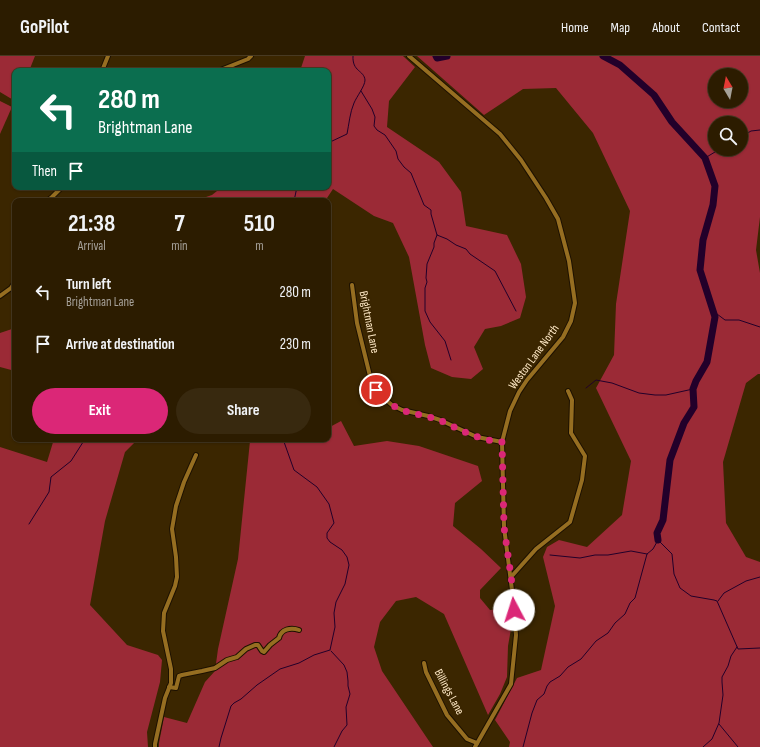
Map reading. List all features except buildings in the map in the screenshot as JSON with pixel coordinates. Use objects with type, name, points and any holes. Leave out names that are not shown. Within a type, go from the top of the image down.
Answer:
[{"type":"street","points":[[103,68],[108,56]]},
{"type":"street","points":[[226,68],[248,59],[251,56]]},
{"type":"street","name":"Weston Lane North","points":[[409,56],[500,134],[546,198],[558,219],[570,261],[575,303],[571,320],[563,337],[518,392],[510,411],[502,442],[504,527],[514,598],[516,635],[511,684],[476,745]]},
{"type":"street","points":[[51,198],[59,190]]},
{"type":"street","name":"Brightman Lane","points":[[352,285],[357,323],[370,376],[376,390],[383,398],[402,410],[440,420],[477,437],[502,442]]},
{"type":"street","points":[[0,296],[12,286]]},
{"type":"street","points":[[511,577],[536,549],[570,522],[582,480],[585,456],[571,433],[572,400],[568,391]]},
{"type":"street","points":[[156,747],[155,744],[165,698],[171,683],[171,669],[163,631],[164,613],[177,577],[172,529],[176,506],[184,482],[196,455]]},
{"type":"street","points":[[169,687],[176,688],[179,676],[215,668],[227,660],[237,657],[246,649],[255,645],[258,645],[264,652],[279,638],[282,632],[291,628],[299,630]]},
{"type":"street","name":"Billings Lane","points":[[424,663],[426,672],[447,715],[466,739],[476,745]]},
{"type":"shaded area","points":[[0,56],[35,56],[30,68],[12,68],[12,99],[0,92]]},
{"type":"shaded area","points":[[305,56],[403,56],[415,67],[389,101],[387,127],[439,162],[461,192],[466,226],[507,235],[521,264],[526,297],[520,318],[501,326],[485,329],[474,347],[483,369],[471,379],[452,377],[431,368],[425,345],[409,257],[393,223],[374,216],[333,189],[327,198],[203,198],[212,195],[218,190],[331,190],[331,68],[301,68]]},
{"type":"shaded area","points":[[417,56],[760,56],[760,217],[756,250],[760,273],[760,374],[746,383],[723,462],[726,523],[746,557],[760,562],[760,747],[509,747],[510,742],[495,720],[517,678],[541,670],[555,606],[543,557],[547,547],[559,540],[587,547],[622,515],[631,461],[596,388],[614,355],[616,304],[630,211],[593,133],[556,88],[523,89],[484,115]]},
{"type":"shaded area","points":[[0,101],[12,107],[0,134]]},
{"type":"shaded area","points":[[12,329],[12,370],[0,367],[0,333]]},
{"type":"shaded area","points":[[341,421],[354,446],[387,441],[419,446],[478,466],[482,481],[455,503],[453,526],[501,568],[480,590],[480,598],[490,610],[509,608],[512,623],[508,646],[507,677],[500,694],[488,715],[444,614],[416,597],[396,601],[380,622],[374,647],[382,671],[433,747],[159,747],[164,717],[187,723],[205,682],[215,671],[218,649],[238,559],[250,442],[331,442],[331,426]]},
{"type":"shaded area","points":[[53,442],[135,442],[125,452],[105,521],[90,605],[127,645],[158,655],[162,660],[160,682],[147,732],[148,747],[0,747],[0,447],[47,462]]},
{"type":"waterway","points":[[331,142],[347,134],[355,100],[365,82],[363,74],[354,65],[353,56]]},
{"type":"waterway","points":[[436,56],[437,58],[447,56]]},
{"type":"waterway","points":[[603,56],[620,65],[654,95],[672,122],[705,158],[715,186],[713,205],[703,240],[700,270],[715,317],[707,362],[693,389],[694,407],[684,423],[670,460],[663,520],[657,533],[658,540]]},
{"type":"waterway","points":[[361,91],[375,117],[374,126],[385,135],[396,151],[398,159],[411,173],[424,205],[431,210],[437,235],[466,249],[470,254],[495,271],[516,311]]},
{"type":"waterway","points":[[748,133],[760,130]]},
{"type":"waterway","points":[[295,198],[296,190]]},
{"type":"waterway","points":[[437,235],[427,264],[425,311],[430,322],[445,341],[451,360]]},
{"type":"waterway","points":[[713,311],[725,320],[739,320],[760,327]]},
{"type":"waterway","points":[[586,388],[596,380],[612,383],[639,393],[655,395],[666,395],[693,389]]},
{"type":"waterway","points":[[29,524],[49,492],[51,477],[71,461],[83,442]]},
{"type":"waterway","points":[[219,747],[231,706],[234,703],[280,669],[330,650],[335,627],[334,613],[336,602],[345,584],[349,565],[347,557],[342,550],[330,542],[327,538],[327,533],[334,523],[329,504],[317,487],[294,470],[284,442]]},
{"type":"waterway","points":[[523,747],[537,700],[544,694],[550,682],[560,676],[568,667],[581,659],[596,641],[608,633],[615,623],[625,614],[630,603],[635,598],[647,554],[653,549],[658,540],[672,554],[674,574],[680,588],[691,596],[717,601],[738,649],[760,648]]},
{"type":"waterway","points":[[550,555],[580,558],[631,551],[647,554]]},
{"type":"waterway","points":[[718,601],[724,593],[746,581],[760,577]]},
{"type":"waterway","points":[[703,747],[712,739],[719,723],[723,695],[722,677],[731,656],[737,647]]},
{"type":"waterway","points":[[331,651],[344,665],[347,672],[350,694],[346,707],[347,725],[342,731],[334,747]]},
{"type":"waterway","points":[[719,724],[738,747]]},
{"type":"route","points":[[376,390],[386,401],[402,410],[440,420],[477,437],[502,442],[504,527],[514,598],[514,610]]}]
